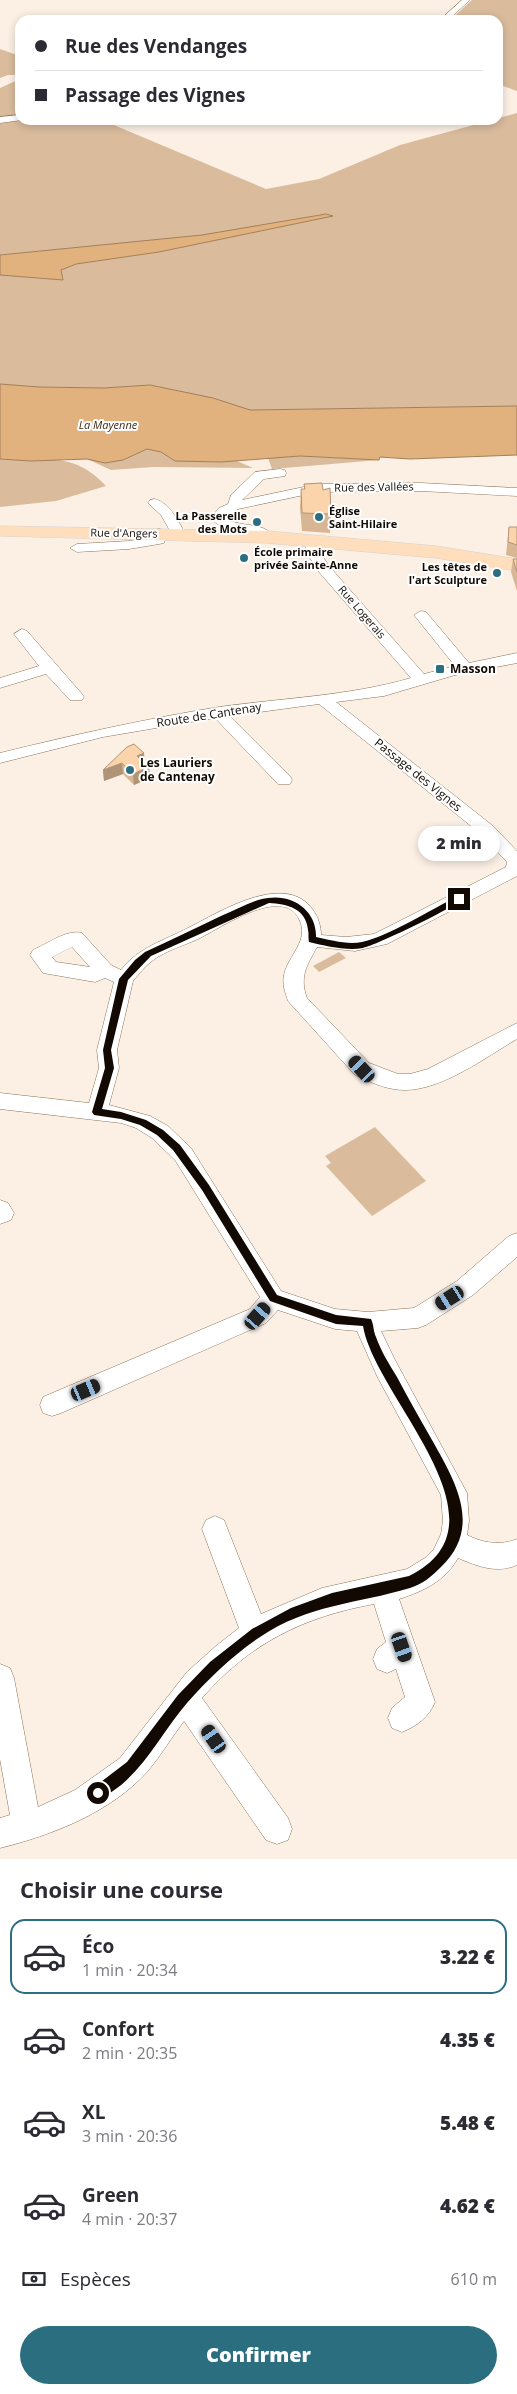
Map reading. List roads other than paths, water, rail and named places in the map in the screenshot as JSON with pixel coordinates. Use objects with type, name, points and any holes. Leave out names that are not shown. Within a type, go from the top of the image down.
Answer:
[{"type":"main road","name":"Rue d'Angers","points":[[0,531],[178,533],[267,537],[436,552],[517,565]]},
{"type":"street","points":[[450,15],[466,0]]},
{"type":"street","points":[[0,120],[15,118]]},
{"type":"street","points":[[267,537],[262,531],[222,523],[218,518],[224,511],[234,506],[236,498],[260,475],[280,473]]},
{"type":"street","name":"Rue des Vallées","points":[[234,506],[318,488],[421,487],[517,492]]},
{"type":"street","points":[[155,503],[166,513],[178,533]]},
{"type":"street","points":[[77,548],[159,540],[160,533]]},
{"type":"street","name":"Rue Logerais","points":[[312,540],[313,552],[324,569],[420,680]]},
{"type":"street","points":[[421,615],[465,668]]},
{"type":"street","points":[[22,634],[49,668],[76,697]]},
{"type":"street","name":"Route de Cantenay","points":[[0,758],[103,732],[220,712],[384,691],[465,668],[517,658]]},
{"type":"street","points":[[0,683],[49,668]]},
{"type":"street","name":"Passage des Vignes","points":[[312,940],[347,946],[363,945],[380,939],[515,870],[516,861],[487,830],[323,700]]},
{"type":"street","points":[[220,712],[225,721],[284,780]]},
{"type":"street","points":[[97,1112],[110,1068],[107,1050],[114,975],[138,962],[148,954],[248,907],[268,900],[288,902],[302,908],[308,916],[312,929],[312,940],[294,970],[291,980],[292,990],[304,1008],[362,1069],[371,1074],[410,1082],[435,1075],[517,1030]]},
{"type":"street","points":[[0,1101],[121,1115],[143,1122],[160,1132],[177,1147],[205,1187],[274,1298],[336,1319],[368,1322],[418,1318],[465,1288],[517,1243]]},
{"type":"street","points":[[0,1209],[3,1213],[0,1215]]},
{"type":"street","points":[[52,1405],[258,1316],[274,1298]]},
{"type":"street","points":[[0,1678],[13,1830],[85,1803],[132,1766],[182,1700],[214,1666],[256,1633],[296,1612],[332,1599],[410,1582],[423,1576],[443,1557],[453,1542],[457,1520],[454,1493],[386,1368],[370,1336],[368,1322]]},
{"type":"street","points":[[215,1529],[246,1613],[256,1633]]},
{"type":"street","points":[[453,1542],[480,1554],[510,1556],[517,1552]]},
{"type":"street","points":[[382,1589],[395,1653],[421,1702],[402,1718]]},
{"type":"street","points":[[182,1700],[193,1708],[278,1829]]},
{"type":"water","points":[[326,214],[333,216],[159,252],[76,264],[61,270],[63,280],[0,275],[0,255],[202,235]]},
{"type":"water","name":"La Mayenne","points":[[0,384],[104,388],[150,385],[213,398],[250,410],[517,406],[517,455],[410,459],[380,457],[379,460],[300,456],[221,462],[175,461],[161,452],[147,449],[123,460],[105,463],[87,459],[31,461],[0,459]]},
{"type":"place","name":"Église Saint-Hilaire","points":[[319,517]]},
{"type":"place","name":"La Passerelle des Mots","points":[[257,522]]},
{"type":"place","name":"École primaire privée Sainte-Anne","points":[[244,558]]},
{"type":"place","name":"Les têtes de l'art Sculpture","points":[[497,573]]},
{"type":"place","name":"Masson","points":[[440,669]]},
{"type":"place","name":"Les Lauriers de Cantenay","points":[[130,770]]}]
